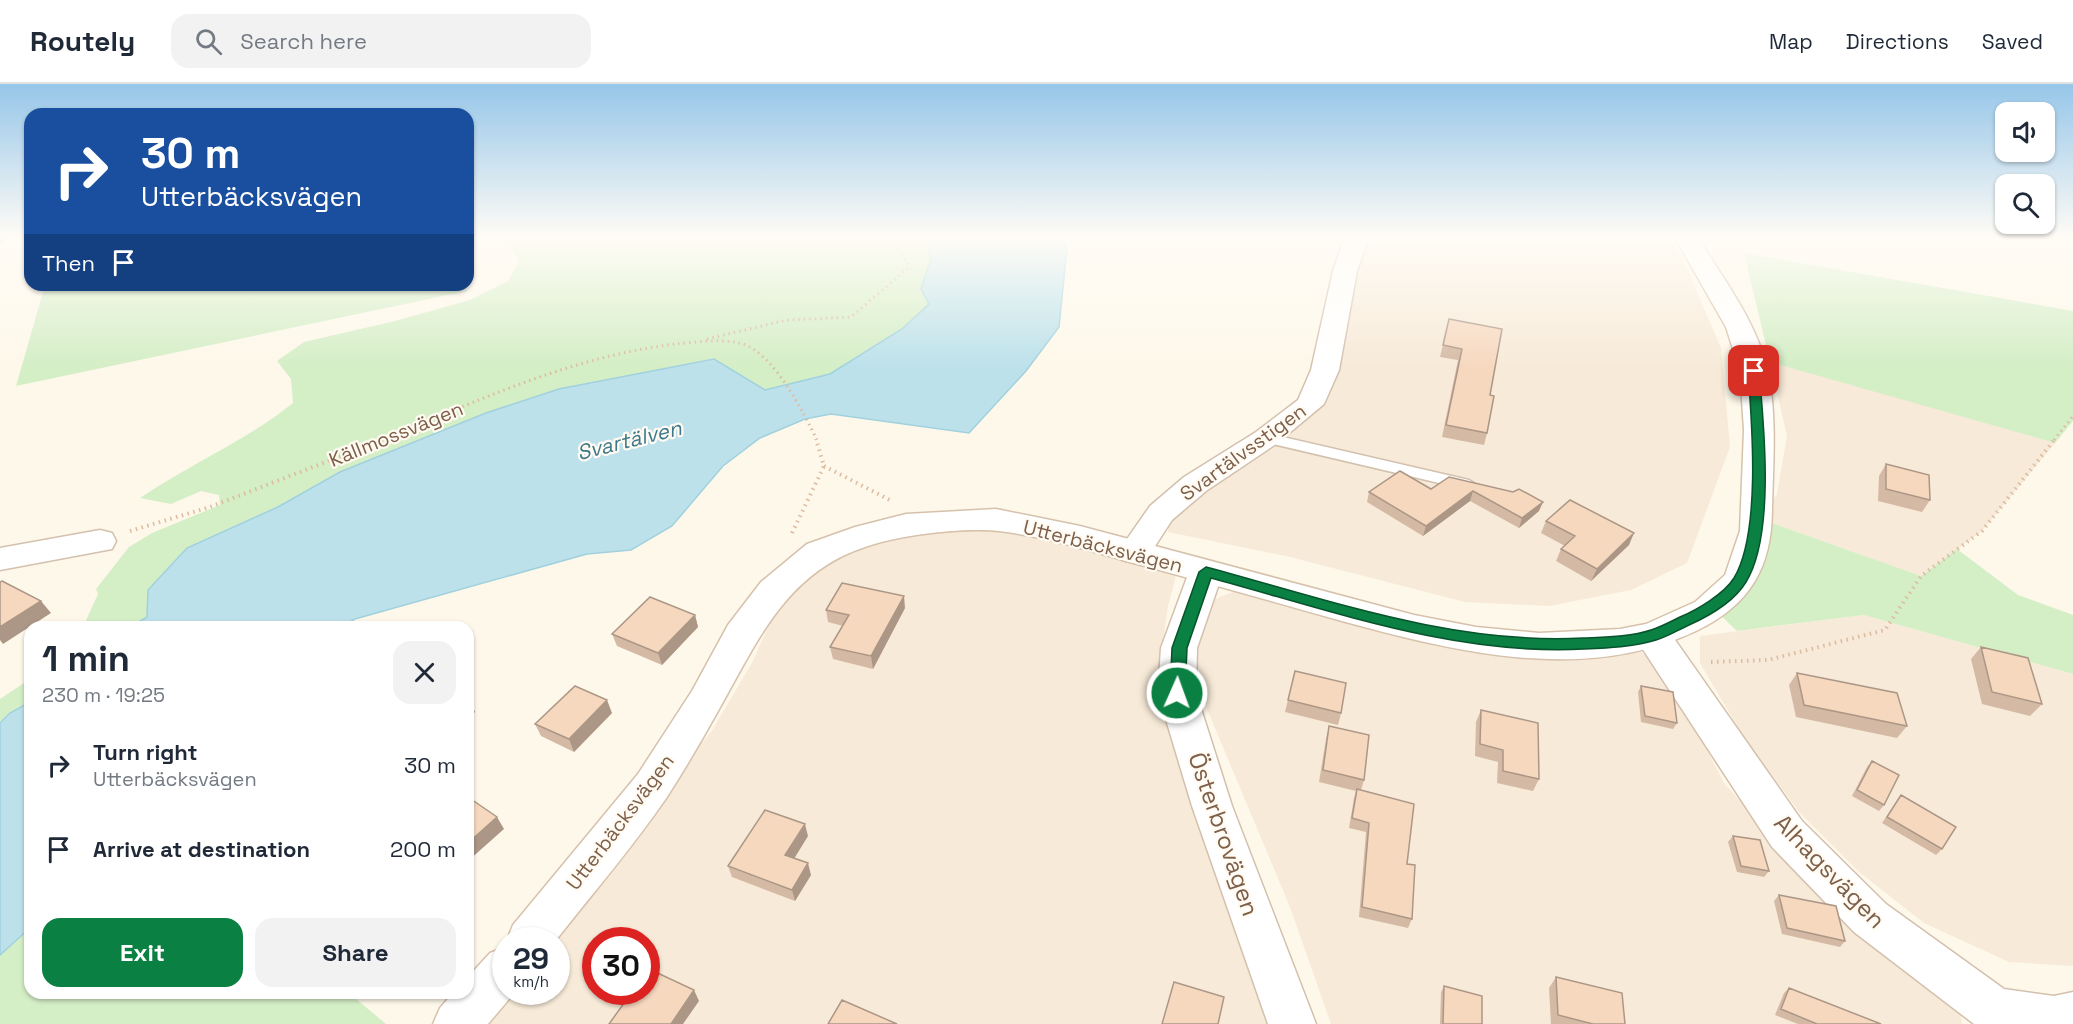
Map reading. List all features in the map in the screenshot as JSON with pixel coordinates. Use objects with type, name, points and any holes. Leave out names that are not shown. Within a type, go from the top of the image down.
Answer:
[{"type":"street","name":"Svartälvsstigen","points":[[1134,552],[1161,513],[1195,484],[1266,438],[1310,404],[1325,370],[1343,280]]},
{"type":"street","name":"Utterbäcksvägen","points":[[539,927],[652,786],[705,701],[741,634],[772,591],[819,552],[855,538],[906,525],[996,520],[1080,537],[1414,628],[1476,640],[1539,646],[1620,642],[1662,650],[1740,580],[1756,531],[1759,430],[1754,371],[1739,327],[1709,280]]},
{"type":"street","points":[[0,559],[100,541]]},
{"type":"street","name":"Österbrovägen","points":[[1206,572],[1179,648],[1177,693],[1212,806],[1292,1024]]},
{"type":"street","name":"Alhagsvägen","points":[[1662,650],[1787,834],[1870,918],[1996,1017],[2054,1019],[2073,1015]]},
{"type":"street","points":[[457,1024],[492,984]]},
{"type":"lane","points":[[1266,438],[1487,489]]},
{"type":"path","points":[[700,341],[787,320],[851,317],[894,280]]},
{"type":"path","name":"Källmossvägen","points":[[100,541],[210,507],[557,370],[627,350],[700,341],[742,344],[760,354],[782,380],[815,436],[824,466]]},
{"type":"path","points":[[1662,650],[1768,660],[1885,630],[1921,576],[1982,531],[2073,416]]},
{"type":"path","points":[[772,591],[773,575],[778,561],[824,466],[934,523]]},
{"type":"shaded area","points":[[1343,280],[1692,280],[1721,348],[1730,447],[1687,563],[1631,590],[1549,606],[1465,602],[1286,556],[1168,532],[1168,507],[1298,415]]},
{"type":"shaded area","points":[[1770,362],[2055,443],[1982,531],[1921,576],[1760,519],[1777,494],[1787,436]]},
{"type":"shaded area","points":[[967,518],[1177,572],[1168,606],[1156,692],[1279,1024],[480,1024],[495,1005],[570,1005],[570,927],[556,927],[713,729],[753,661],[770,622],[801,581],[830,555]]},
{"type":"shaded area","points":[[1245,587],[1411,633],[1626,641],[1667,672],[1724,783],[1815,883],[1895,959],[1961,1015],[1962,1024],[1331,1024],[1290,907],[1207,709],[1198,667],[1198,642],[1213,600]]},
{"type":"shaded area","points":[[1864,615],[2073,674],[2073,966],[2009,962],[1924,923],[1859,872],[1799,812],[1744,738],[1700,663],[1700,636]]},
{"type":"green space","points":[[924,280],[921,289],[930,304],[902,329],[830,374],[765,390],[714,359],[486,413],[340,472],[278,507],[140,621],[86,621],[98,594],[96,589],[129,547],[152,533],[220,505],[219,495],[201,491],[171,504],[140,498],[237,441],[293,403],[291,379],[277,361],[304,342],[395,321],[470,300],[508,281]]},
{"type":"green space","points":[[1750,280],[1896,280],[2073,311],[2073,421],[2055,443],[1770,362]]},
{"type":"green space","points":[[43,291],[467,291],[16,386]]},
{"type":"green space","points":[[1760,519],[1921,576],[1957,549],[2018,595],[2073,615],[2073,674],[1864,615],[1737,631],[1715,610]]},
{"type":"green space","points":[[24,683],[24,705],[10,713],[0,723],[0,699]]},
{"type":"green space","points":[[24,933],[24,999],[356,999],[386,1024],[0,1024],[0,955]]},
{"type":"water","name":"Svartälven","points":[[924,280],[1064,280],[1059,327],[1026,371],[969,433],[831,414],[805,419],[760,438],[723,466],[672,526],[631,550],[587,554],[352,621],[140,621],[147,617],[148,590],[187,548],[278,507],[340,472],[486,413],[559,389],[714,359],[765,390],[830,374],[902,329],[929,304],[921,289]]},
{"type":"water","points":[[24,705],[24,933],[0,955],[0,723],[10,713]]},
{"type":"building","points":[[1449,319],[1502,329],[1490,395],[1494,396],[1487,433],[1446,425],[1462,349],[1443,345]]},
{"type":"building","points":[[1886,464],[1929,475],[1930,500],[1886,489]]},
{"type":"building","points":[[1400,471],[1431,489],[1449,477],[1513,492],[1519,489],[1543,502],[1522,518],[1473,491],[1426,526],[1369,492]]},
{"type":"building","points":[[1570,500],[1634,533],[1597,569],[1561,549],[1575,536],[1546,521]]},
{"type":"building","points":[[0,582],[41,601],[0,627]]},
{"type":"building","points":[[842,583],[904,596],[871,656],[830,647],[849,615],[826,610]]},
{"type":"building","points":[[650,597],[695,615],[658,653],[612,634]]},
{"type":"building","points":[[1981,647],[2028,658],[2042,704],[1992,692]]},
{"type":"building","points":[[1295,671],[1346,683],[1341,713],[1288,700]]},
{"type":"building","points":[[1797,673],[1897,693],[1907,726],[1804,705]]},
{"type":"building","points":[[575,686],[607,700],[569,739],[535,724]]},
{"type":"building","points":[[1641,686],[1673,692],[1677,723],[1645,716]]},
{"type":"building","points":[[1481,710],[1538,723],[1539,779],[1503,771],[1503,750],[1480,744]]},
{"type":"building","points":[[1329,726],[1369,735],[1364,780],[1323,770]]},
{"type":"building","points":[[1872,761],[1899,775],[1884,805],[1857,790]]},
{"type":"building","points":[[1357,789],[1414,804],[1407,864],[1415,865],[1412,919],[1362,907],[1369,823],[1352,818]]},
{"type":"building","points":[[1901,795],[1956,827],[1942,849],[1887,817]]},
{"type":"building","points":[[474,801],[497,817],[474,838]]},
{"type":"building","points":[[765,810],[805,824],[785,855],[808,863],[792,890],[728,866]]},
{"type":"building","points":[[1733,836],[1760,840],[1769,871],[1741,866]]},
{"type":"building","points":[[1779,895],[1836,906],[1845,941],[1787,928]]},
{"type":"building","points":[[660,974],[694,990],[671,1024],[609,1024],[623,1005],[660,1005]]},
{"type":"building","points":[[1556,977],[1622,993],[1625,1024],[1593,1024],[1558,1015]]},
{"type":"building","points":[[1174,982],[1224,997],[1218,1024],[1162,1024]]},
{"type":"building","points":[[1444,986],[1482,996],[1482,1024],[1443,1024]]},
{"type":"building","points":[[1789,988],[1881,1024],[1817,1024],[1781,1009]]},
{"type":"building","points":[[842,1000],[897,1024],[828,1024]]},
{"type":"route","points":[[1177,693],[1179,648],[1206,572],[1414,628],[1476,640],[1539,646],[1620,642],[1653,636],[1707,611],[1740,580],[1756,531],[1759,430],[1754,371]]}]
